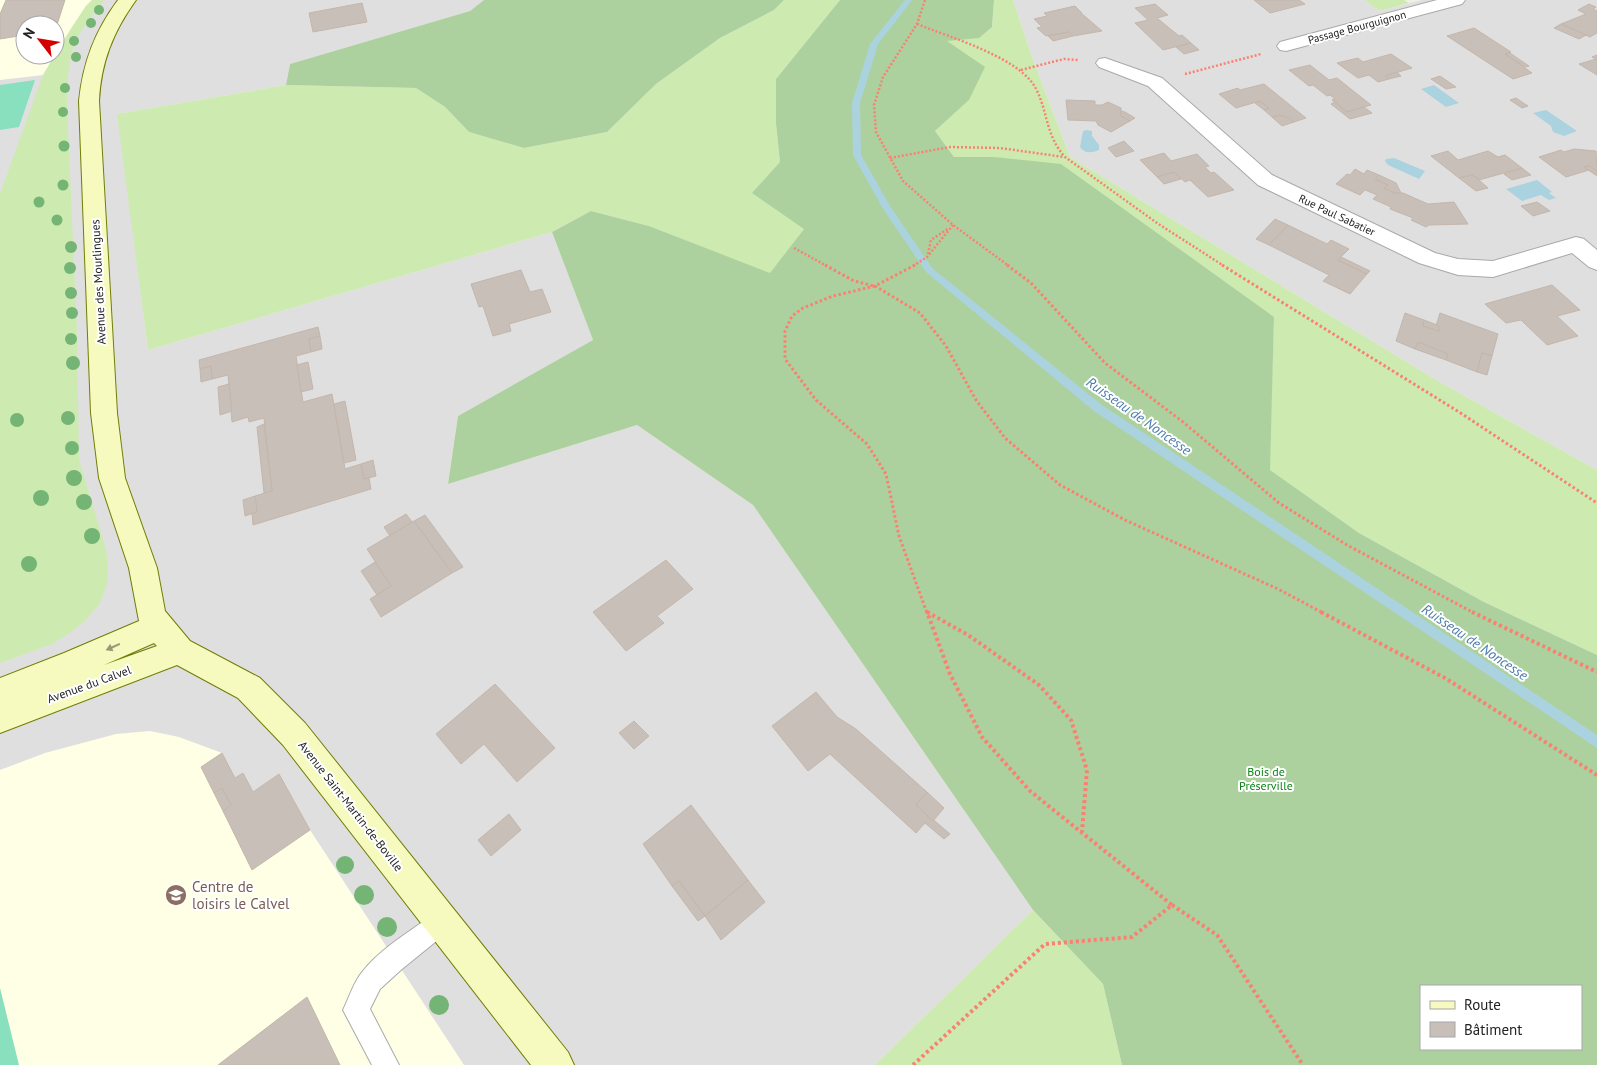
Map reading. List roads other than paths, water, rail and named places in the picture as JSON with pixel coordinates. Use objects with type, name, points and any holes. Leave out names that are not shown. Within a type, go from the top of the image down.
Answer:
[{"type":"street","name":"Avenue des Mourlingues","points":[[127,0],[109,25],[95,56],[88,101],[107,447],[112,478],[143,568]]},
{"type":"street","name":"Passage Bourguignon","points":[[1286,46],[1456,0]]},
{"type":"street","name":"Rue Paul Sabatier","points":[[1105,63],[1156,82],[1266,180],[1427,258],[1458,267],[1493,269],[1597,238]]},
{"type":"street","points":[[1576,244],[1597,262]]},
{"type":"street","name":"Avenue Saint-Martin-de-Boville","points":[[143,568],[151,616],[158,627],[179,651],[249,688],[294,734],[555,1065]]},
{"type":"street","name":"Avenue du Calvel","points":[[0,692],[73,664],[158,627]]},
{"type":"street","name":"Avenue du Calvel","points":[[0,718],[179,651]]},
{"type":"lane","points":[[386,1065],[356,1010],[371,980],[393,960],[442,922]]},
{"type":"water","points":[[1434,85],[1459,103],[1446,107],[1421,89]]},
{"type":"water","points":[[1546,110],[1577,131],[1564,136],[1553,132],[1551,126],[1533,113]]},
{"type":"water","points":[[1083,131],[1092,131],[1092,136],[1099,145],[1099,150],[1088,152],[1080,147]]},
{"type":"water","points":[[1394,158],[1425,171],[1419,179],[1388,165],[1385,161],[1386,159]]},
{"type":"water","points":[[1537,180],[1552,192],[1549,193],[1556,198],[1549,200],[1541,195],[1522,201],[1506,189]]},
{"type":"waterway","name":"Ruisseau de Noncesse","points":[[909,0],[874,44],[856,103],[857,155],[886,207],[929,270],[1098,408],[1597,742]]},
{"type":"place","name":"Centre de loisirs le Calvel","points":[[176,895]]},
{"type":"park label","name":"Bois de Préserville","points":[[1266,778]]}]
